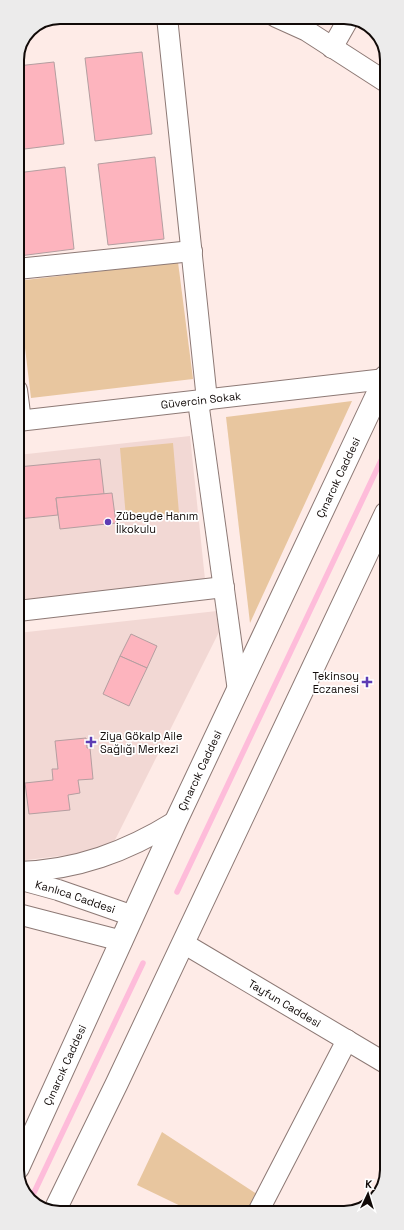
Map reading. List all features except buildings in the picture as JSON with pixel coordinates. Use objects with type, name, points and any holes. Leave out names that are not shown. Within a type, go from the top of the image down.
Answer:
[{"type":"main road","name":"Çınarcık Caddesi","points":[[24,1155],[176,821],[380,389]]},
{"type":"main road","points":[[57,1206],[380,526]]},
{"type":"street","points":[[168,24],[192,251],[203,400],[224,588],[238,691]]},
{"type":"street","points":[[292,24],[307,31],[380,78]]},
{"type":"street","points":[[332,48],[346,24]]},
{"type":"street","points":[[24,268],[192,251]]},
{"type":"street","name":"Güvercin Sokak","points":[[24,420],[380,379]]},
{"type":"street","points":[[24,610],[224,588]]},
{"type":"street","points":[[24,872],[71,866],[97,859],[138,843],[176,821]]},
{"type":"street","name":"Kanlıca Caddesi","points":[[24,881],[58,890],[133,916]]},
{"type":"street","points":[[24,916],[122,941]]},
{"type":"street","name":"Tayfun Caddesi","points":[[183,943],[380,1060]]},
{"type":"street","points":[[261,1206],[347,1040]]},
{"type":"shaded area","points":[[178,262],[193,379],[31,398],[24,340],[24,280]]},
{"type":"shaded area","points":[[352,401],[250,623],[226,417]]},
{"type":"shaded area","name":"Zübeyde Hanım İlkokulu","points":[[190,436],[206,589],[24,608],[24,454]]},
{"type":"shaded area","points":[[173,443],[179,513],[126,518],[120,448]]},
{"type":"shaded area","name":"Ziya Gökalp Aile Sağlığı Merkezi","points":[[217,611],[219,632],[110,850],[24,860],[24,632]]},
{"type":"shaded area","points":[[162,1132],[260,1196],[255,1206],[181,1206],[137,1185]]},
{"type":"waterway","points":[[177,892],[380,463]]},
{"type":"waterway","points":[[33,1194],[143,963]]},
{"type":"place","name":"Zübeyde Hanım İlkokulu","points":[[108,522]]},
{"type":"place","name":"Tekinsoy Eczanesi","points":[[367,682]]},
{"type":"place","name":"Ziya Gökalp Aile Sağlığı Merkezi","points":[[91,742]]}]
